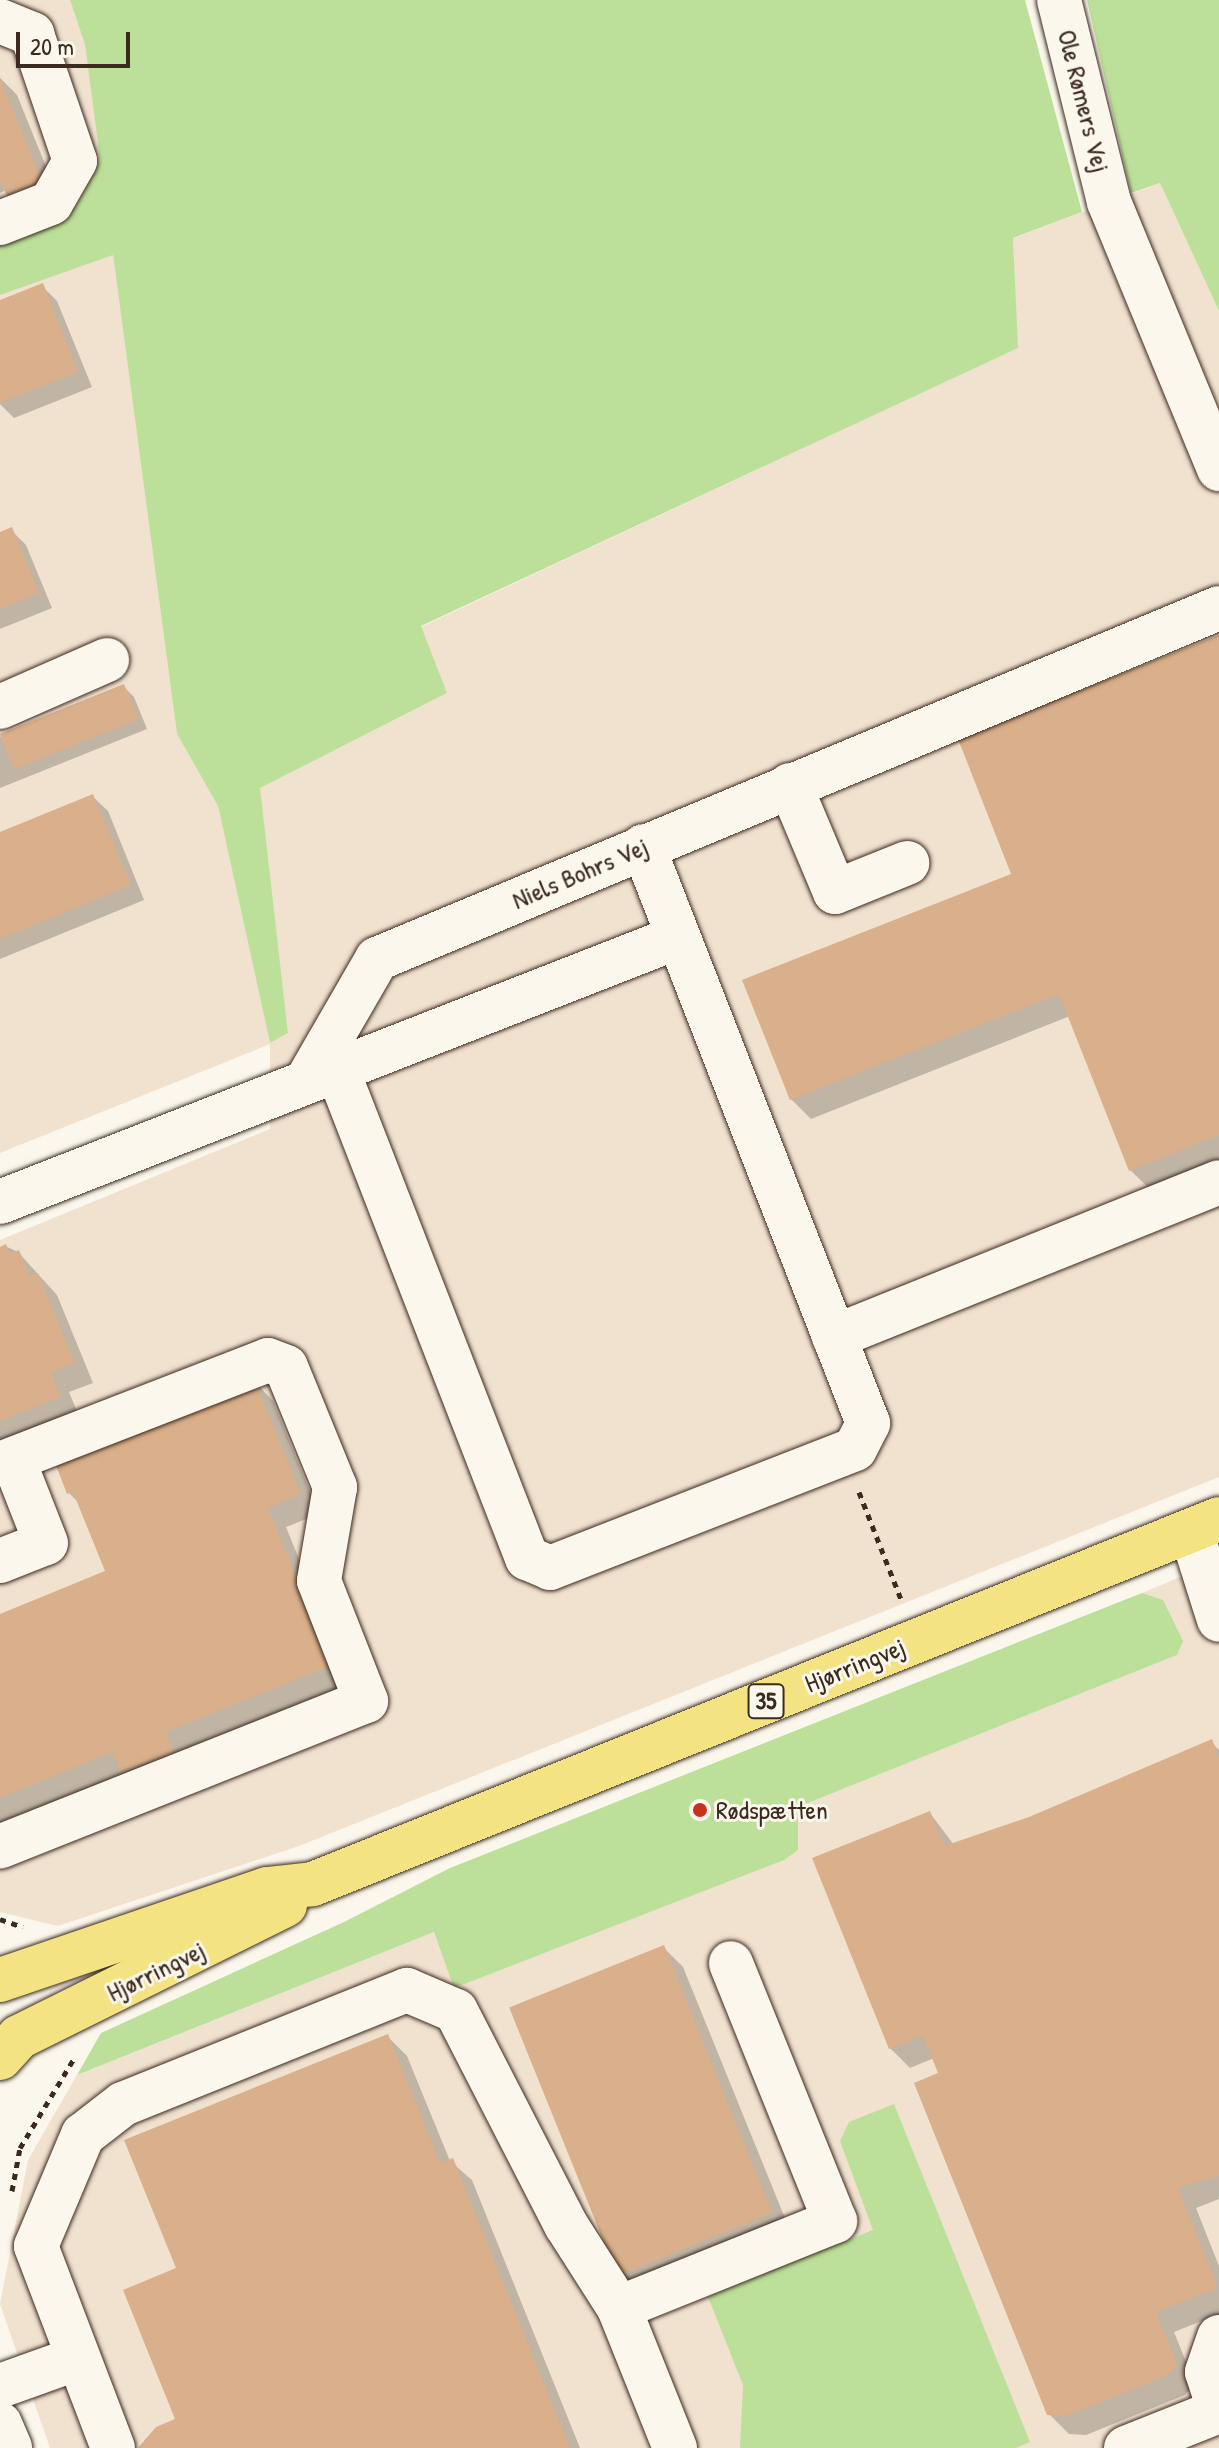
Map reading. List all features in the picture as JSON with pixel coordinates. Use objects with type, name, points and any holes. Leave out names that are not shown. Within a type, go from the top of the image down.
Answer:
[{"type":"main road","name":"Hjørringvej","points":[[0,2058],[19,2037],[275,1913],[313,1884],[1205,1525]]},
{"type":"main road","name":"Hjørringvej","points":[[0,1980],[267,1889],[313,1884]]},
{"type":"street","name":"Ole Rømers Vej","points":[[1059,0],[1109,202],[1219,469]]},
{"type":"street","points":[[0,21],[32,34],[75,161],[51,203],[0,223]]},
{"type":"street","name":"Niels Bohrs Vej","points":[[321,1076],[377,959],[1219,608]]},
{"type":"street","points":[[0,707],[107,660]]},
{"type":"street","points":[[790,785],[835,892],[907,863]]},
{"type":"street","points":[[321,1076],[527,1558],[550,1568],[855,1449],[868,1423],[643,846]]},
{"type":"street","points":[[0,1202],[678,937]]},
{"type":"street","points":[[834,1337],[1219,1182]]},
{"type":"street","points":[[0,1561],[46,1543],[6,1461],[268,1360],[286,1367],[335,1487],[319,1581],[366,1701],[0,1847]]},
{"type":"street","points":[[1205,1525],[1219,1620]]},
{"type":"street","points":[[619,2308],[835,2221],[731,1963]]},
{"type":"street","points":[[113,2448],[36,2246],[83,2135],[123,2104],[407,1990],[456,2011],[566,2225],[619,2308],[675,2448]]},
{"type":"street","points":[[1126,2448],[1219,2409],[1207,2372],[1219,2337]]},
{"type":"street","points":[[10,2448],[0,2403],[78,2358]]},
{"type":"path","points":[[844,1454],[917,1640]]},
{"type":"shaded area","points":[[0,0],[70,0],[85,45],[177,734],[218,806],[270,1043],[288,1033],[259,788],[447,693],[421,627],[1017,348],[1013,238],[1160,183],[1219,311],[1219,1477],[299,1846],[58,1926],[0,1912],[0,1240],[270,1129],[270,1044],[0,1153]]},
{"type":"shaded area","points":[[1219,1561],[1219,2448],[50,2448],[0,2304],[28,2160],[77,2075],[434,1932],[454,1987],[798,1850],[798,1807],[1177,1655],[1163,1601],[1142,1593]]},
{"type":"green space","points":[[70,0],[1025,0],[1082,212],[1013,238],[1018,348],[421,626],[447,693],[260,788],[288,1033],[270,1043],[218,806],[177,734],[113,255],[0,295],[0,240],[76,207],[100,159],[85,45]]},
{"type":"green space","points":[[1087,0],[1219,0],[1219,311],[1160,183],[1131,193]]},
{"type":"green space","points":[[1142,1593],[1163,1600],[1183,1641],[1177,1655],[798,1807],[798,1850],[784,1860],[454,1988],[434,1932],[77,2075],[101,2033],[344,1922],[450,1868]]},
{"type":"green space","points":[[894,2104],[1030,2442],[1016,2448],[740,2448],[743,2385],[708,2297],[873,2230],[840,2141],[849,2122]]},
{"type":"building","points":[[0,78],[42,181],[7,196],[0,180]]},
{"type":"building","points":[[43,283],[78,372],[0,403],[0,300]]},
{"type":"building","points":[[12,527],[39,593],[0,609],[0,532]]},
{"type":"building","points":[[1219,635],[1219,1135],[1129,1171],[1059,994],[790,1100],[742,980],[1011,874],[958,739]]},
{"type":"building","points":[[124,684],[138,719],[14,769],[0,734]]},
{"type":"building","points":[[93,794],[131,885],[0,939],[0,832]]},
{"type":"building","points":[[6,1244],[10,1254],[19,1250],[30,1277],[38,1273],[75,1363],[51,1373],[61,1397],[0,1421],[0,1247]]},
{"type":"building","points":[[254,1379],[301,1494],[268,1508],[332,1665],[166,1732],[174,1752],[121,1772],[113,1752],[0,1798],[0,1614],[105,1571],[73,1492],[67,1494],[54,1460]]},
{"type":"building","points":[[1212,1739],[1219,1758],[1219,2176],[1178,2188],[1218,2288],[1156,2312],[1177,2364],[1166,2376],[1066,2416],[1047,2415],[914,2083],[938,2073],[923,2036],[889,2049],[812,1858],[930,1811],[944,1846],[1029,1817]]},
{"type":"building","points":[[664,1945],[772,2213],[617,2276],[509,2008]]},
{"type":"building","points":[[388,2034],[440,2163],[453,2158],[570,2448],[138,2448],[156,2427],[175,2419],[123,2290],[176,2268],[124,2140]]},
{"type":"place","name":"Rødspætten","points":[[700,1810]]}]
